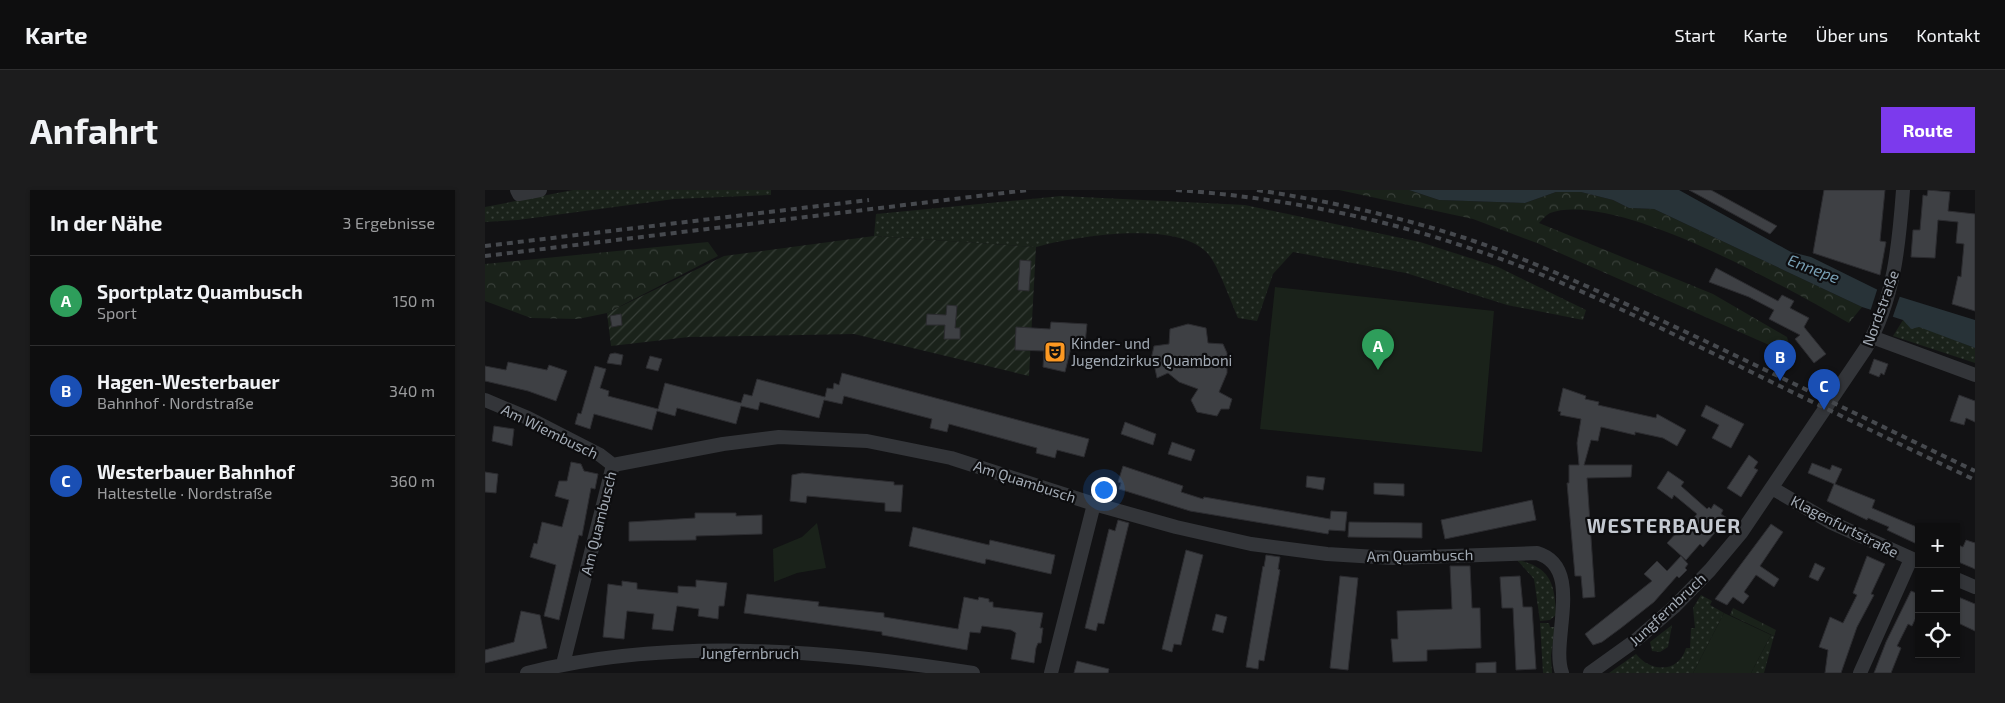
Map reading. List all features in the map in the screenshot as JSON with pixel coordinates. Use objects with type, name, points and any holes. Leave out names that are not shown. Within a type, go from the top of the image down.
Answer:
[{"type":"street","points":[[517,190],[519,194],[540,190]]},
{"type":"street","name":"Nordstraße","points":[[1772,488],[1874,331],[1894,275],[1898,254],[1903,190]]},
{"type":"street","points":[[1874,331],[1975,375]]},
{"type":"street","name":"Am Wiembusch","points":[[485,400],[528,418],[600,455],[613,465]]},
{"type":"street","name":"Am Quambusch","points":[[563,664],[613,465],[723,444],[779,437],[867,440],[951,458],[1094,504],[1176,527],[1251,544],[1327,554],[1393,558],[1528,552],[1548,556],[1556,566],[1562,589],[1563,620],[1559,660],[1562,673]]},
{"type":"street","name":"Klagenfurtstraße","points":[[1772,488],[1830,522],[1915,560]]},
{"type":"street","name":"Jungfernbruch","points":[[1589,673],[1630,644],[1693,588],[1741,533],[1772,488]]},
{"type":"street","points":[[1051,673],[1094,504]]},
{"type":"street","points":[[1860,673],[1915,560]]},
{"type":"street","points":[[1960,581],[1975,587]]},
{"type":"street","name":"Jungfernbruch","points":[[527,673],[563,664],[676,653],[792,652],[881,659],[973,673]]},
{"type":"green space","points":[[573,190],[771,190],[771,195],[674,199],[518,220],[485,222],[485,207]]},
{"type":"green space","points":[[1339,190],[1409,190],[1439,200],[1525,203],[1556,192],[1581,192],[1613,200],[1629,208],[1654,209],[1862,307],[1849,323],[1786,288],[1702,247],[1658,229],[1616,216],[1579,210],[1550,213],[1539,223],[1713,294],[1787,337],[1792,355],[1537,243],[1473,219]]},
{"type":"green space","points":[[1061,196],[1245,205],[1420,242],[1498,267],[1586,310],[1583,320],[1507,305],[1406,273],[1293,252],[1273,274],[1257,321],[1238,318],[1221,276],[1209,255],[1195,244],[1176,237],[1127,233],[1100,235],[1036,247],[874,236],[876,214]]},
{"type":"green space","points":[[874,236],[1036,247],[1029,376],[854,334],[689,337],[611,346],[607,313],[724,256]]},
{"type":"green space","points":[[708,242],[718,256],[607,313],[578,319],[531,318],[485,301],[485,264]]},
{"type":"green space","points":[[1275,287],[1494,311],[1482,452],[1260,429]]},
{"type":"green space","points":[[1903,320],[1975,348],[1975,363],[1893,336]]},
{"type":"green space","points":[[817,523],[826,568],[797,573],[774,582],[773,549],[802,537]]},
{"type":"green space","points":[[1517,560],[1537,567],[1549,578],[1554,594],[1556,615],[1550,620],[1540,621],[1534,579]]},
{"type":"green space","points":[[1701,595],[1712,601],[1710,605],[1724,613],[1693,673],[1609,673],[1636,654],[1649,665],[1657,667],[1671,666],[1677,662],[1686,648],[1690,648],[1691,628],[1695,628],[1693,608]]},
{"type":"green space","points":[[1733,608],[1776,630],[1774,636],[1730,615]]},
{"type":"green space","points":[[1724,613],[1771,635],[1751,673],[1693,673]]},
{"type":"green space","points":[[1540,623],[1549,623],[1550,627],[1555,627],[1551,656],[1552,673],[1543,673]]},
{"type":"green space","points":[[1672,625],[1668,647],[1660,652],[1652,651],[1650,642]]},
{"type":"green space","points":[[1771,635],[1774,636],[1764,673],[1751,673]]},
{"type":"water","name":"Ennepe","points":[[1409,190],[1679,190],[1791,252],[1811,257],[1878,290],[1975,320],[1975,348],[1919,327],[1911,329],[1903,320],[1862,307],[1654,209],[1629,208],[1613,200],[1581,192],[1556,192],[1525,203],[1439,200]]},
{"type":"pier","points":[[1878,287],[1901,293],[1892,319],[1870,312]]},
{"type":"building","points":[[1689,190],[1711,190],[1777,226],[1770,234]]},
{"type":"building","points":[[1824,190],[1885,190],[1880,241],[1886,242],[1880,275],[1813,253]]},
{"type":"building","points":[[1928,190],[1950,192],[1948,211],[1975,214],[1975,311],[1952,304],[1958,276],[1961,277],[1964,244],[1956,243],[1958,222],[1938,220],[1935,258],[1911,257],[1913,230],[1920,230],[1923,195],[1927,196]]},
{"type":"building","points":[[1020,260],[1031,261],[1029,291],[1018,290]]},
{"type":"building","points":[[1716,268],[1778,301],[1782,295],[1794,301],[1790,308],[1809,318],[1804,327],[1826,354],[1814,363],[1795,339],[1800,335],[1769,319],[1774,310],[1749,297],[1709,282]]},
{"type":"building","points":[[947,305],[957,306],[955,328],[960,328],[960,339],[944,339],[945,325],[926,325],[927,314],[946,315]]},
{"type":"building","points":[[621,314],[622,325],[612,327],[610,316]]},
{"type":"building","name":"Kinder- und Jugendzirkus Quamboni","points":[[1051,322],[1087,324],[1085,344],[1072,343],[1065,372],[1043,367],[1044,351],[1015,350],[1016,327],[1050,329]]},
{"type":"building","points":[[1188,324],[1206,328],[1208,343],[1223,344],[1227,353],[1227,373],[1219,392],[1232,399],[1229,409],[1221,409],[1217,416],[1197,412],[1191,400],[1198,389],[1179,382],[1168,373],[1157,378],[1154,364],[1150,364],[1154,346],[1169,344],[1170,329]]},
{"type":"building","points":[[610,354],[623,355],[621,365],[607,363]]},
{"type":"building","points":[[650,356],[662,359],[658,371],[646,368]]},
{"type":"building","points":[[1874,359],[1888,364],[1884,375],[1881,373],[1879,377],[1869,373]]},
{"type":"building","points":[[508,362],[547,370],[549,365],[567,371],[556,401],[528,391],[485,381],[485,366],[506,370]]},
{"type":"building","points":[[595,366],[606,369],[600,388],[609,391],[608,396],[658,409],[665,383],[741,403],[744,394],[752,396],[757,379],[825,397],[827,388],[833,389],[834,383],[839,385],[842,373],[1089,439],[1084,457],[1057,450],[1055,458],[1036,453],[1037,448],[949,424],[947,432],[930,428],[932,419],[844,396],[842,404],[824,400],[819,418],[760,402],[758,410],[741,406],[736,424],[677,408],[675,416],[657,411],[652,430],[594,414],[590,429],[575,424],[578,413],[581,414]]},
{"type":"building","points":[[1563,388],[1586,396],[1585,399],[1599,402],[1598,405],[1656,418],[1657,414],[1686,430],[1677,446],[1663,438],[1635,432],[1635,435],[1601,427],[1598,441],[1591,440],[1584,465],[1632,465],[1631,477],[1587,478],[1595,597],[1583,598],[1581,576],[1575,576],[1567,483],[1569,483],[1569,465],[1579,465],[1577,443],[1581,419],[1560,415],[1561,412],[1558,411]]},
{"type":"building","points":[[1959,395],[1975,401],[1975,422],[1966,418],[1964,425],[1950,421]]},
{"type":"building","points":[[1706,405],[1744,424],[1731,448],[1712,438],[1719,425],[1701,416]]},
{"type":"building","points":[[1125,422],[1156,434],[1153,445],[1121,434]]},
{"type":"building","points":[[494,426],[514,429],[512,446],[492,441]]},
{"type":"building","points":[[1172,442],[1195,450],[1191,461],[1168,454]]},
{"type":"building","points":[[1749,455],[1758,462],[1754,468],[1758,470],[1741,497],[1727,488]]},
{"type":"building","points":[[571,462],[581,464],[584,471],[598,474],[595,489],[591,488],[582,536],[579,535],[559,620],[544,616],[556,565],[530,557],[534,543],[537,544],[542,522],[562,527],[569,500],[555,496],[559,481],[567,481]]},
{"type":"building","points":[[1812,463],[1830,470],[1832,465],[1842,469],[1835,484],[1875,500],[1872,508],[1915,526],[1915,543],[1887,530],[1889,527],[1868,518],[1867,520],[1827,501],[1834,484],[1808,473]]},
{"type":"building","points":[[1123,466],[1183,486],[1181,492],[1203,499],[1204,497],[1330,519],[1331,511],[1347,512],[1345,531],[1329,530],[1328,534],[1190,511],[1119,489],[1121,483],[1118,482]]},
{"type":"building","points":[[1668,471],[1684,482],[1681,486],[1707,509],[1709,507],[1711,509],[1714,504],[1723,510],[1721,514],[1727,518],[1703,547],[1700,544],[1686,560],[1667,543],[1679,530],[1682,532],[1697,514],[1674,495],[1672,499],[1657,488]]},
{"type":"building","points":[[485,472],[498,474],[496,493],[485,492]]},
{"type":"building","points":[[802,473],[894,482],[894,485],[903,485],[901,512],[885,511],[885,503],[807,496],[806,503],[790,501],[792,475]]},
{"type":"building","points":[[1307,476],[1325,478],[1323,490],[1306,487]]},
{"type":"building","points":[[1374,483],[1404,484],[1404,496],[1374,494]]},
{"type":"building","points":[[1532,500],[1536,520],[1445,539],[1441,520]]},
{"type":"building","points":[[695,513],[736,513],[736,516],[762,515],[762,534],[696,536],[696,540],[629,541],[629,522],[695,518]]},
{"type":"building","points":[[1118,520],[1129,523],[1104,624],[1098,623],[1096,631],[1085,628],[1109,529],[1115,531]]},
{"type":"building","points":[[1349,522],[1422,523],[1422,538],[1348,537]]},
{"type":"building","points":[[1771,524],[1783,532],[1760,566],[1779,579],[1774,587],[1756,575],[1744,592],[1749,596],[1743,604],[1733,597],[1727,605],[1715,599]]},
{"type":"building","points":[[913,527],[989,545],[990,540],[1055,555],[1051,574],[986,559],[985,564],[909,546]]},
{"type":"building","points":[[1966,540],[1975,543],[1975,569],[1960,563],[1960,546],[1963,547]]},
{"type":"building","points":[[1186,550],[1203,555],[1181,645],[1174,644],[1172,652],[1162,649]]},
{"type":"building","points":[[1266,555],[1280,557],[1278,569],[1280,570],[1264,661],[1259,660],[1258,669],[1246,667]]},
{"type":"building","points":[[1681,556],[1688,564],[1685,568],[1687,570],[1679,578],[1677,576],[1654,602],[1602,642],[1593,645],[1585,634],[1652,581],[1644,574],[1657,561],[1667,571]]},
{"type":"building","points":[[1867,556],[1885,564],[1871,594],[1874,595],[1857,627],[1841,673],[1825,673],[1828,650],[1819,647],[1830,617],[1843,623],[1857,595],[1853,593]]},
{"type":"building","points":[[1815,563],[1825,568],[1818,581],[1809,577]]},
{"type":"building","points":[[1450,566],[1470,566],[1472,608],[1480,608],[1481,648],[1427,650],[1427,661],[1393,662],[1391,639],[1398,639],[1397,611],[1452,609]]},
{"type":"building","points":[[1340,576],[1358,578],[1348,670],[1330,668]]},
{"type":"building","points":[[1520,576],[1523,607],[1532,607],[1536,669],[1516,670],[1513,608],[1502,608],[1500,577]]},
{"type":"building","points":[[696,580],[727,583],[724,606],[719,606],[718,619],[698,616],[699,609],[677,606],[673,631],[652,629],[654,614],[627,611],[624,639],[603,637],[608,584],[622,586],[622,581],[637,583],[637,589],[678,593],[678,586],[696,587]]},
{"type":"building","points":[[1911,591],[1915,592],[1915,620],[1912,626],[1908,624],[1897,646],[1901,648],[1891,673],[1874,673],[1886,642]]},
{"type":"building","points":[[747,594],[819,602],[818,606],[884,613],[884,617],[958,629],[964,597],[978,600],[979,597],[989,599],[989,602],[993,602],[993,607],[1043,613],[1040,628],[1043,628],[1041,643],[1038,643],[1036,648],[1034,663],[1011,659],[1016,633],[1011,630],[982,626],[980,633],[970,632],[967,650],[882,635],[882,632],[744,613]]},
{"type":"building","points":[[1960,598],[1975,604],[1975,631],[1960,624]]},
{"type":"building","points":[[521,611],[540,615],[547,648],[485,663],[485,650],[514,642]]},
{"type":"building","points":[[1216,614],[1227,617],[1223,633],[1212,630]]},
{"type":"building","points":[[1077,661],[1109,669],[1108,673],[1074,673]]},
{"type":"building","points":[[1496,662],[1496,673],[1476,673],[1476,663]]},
{"type":"railway","points":[[485,256],[1028,190]]},
{"type":"railway","points":[[1176,190],[1249,197],[1321,209],[1393,225],[1498,258],[1567,285],[1635,316],[1975,480]]},
{"type":"railway","points":[[1257,190],[1336,204],[1388,216],[1496,249],[1587,286],[1646,313],[1975,471]]},
{"type":"railway","points":[[485,246],[869,200]]},
{"type":"place","name":"Kinder- und Jugendzirkus Quamboni","points":[[1055,352]]},
{"type":"place","name":"Sportplatz Quambusch","points":[[1378,370]]},
{"type":"place","name":"Hagen-Westerbauer","points":[[1780,381]]},
{"type":"place","name":"Westerbauer Bahnhof","points":[[1824,410]]},
{"type":"district","name":"WESTERBAUER","points":[[1664,525]]}]
